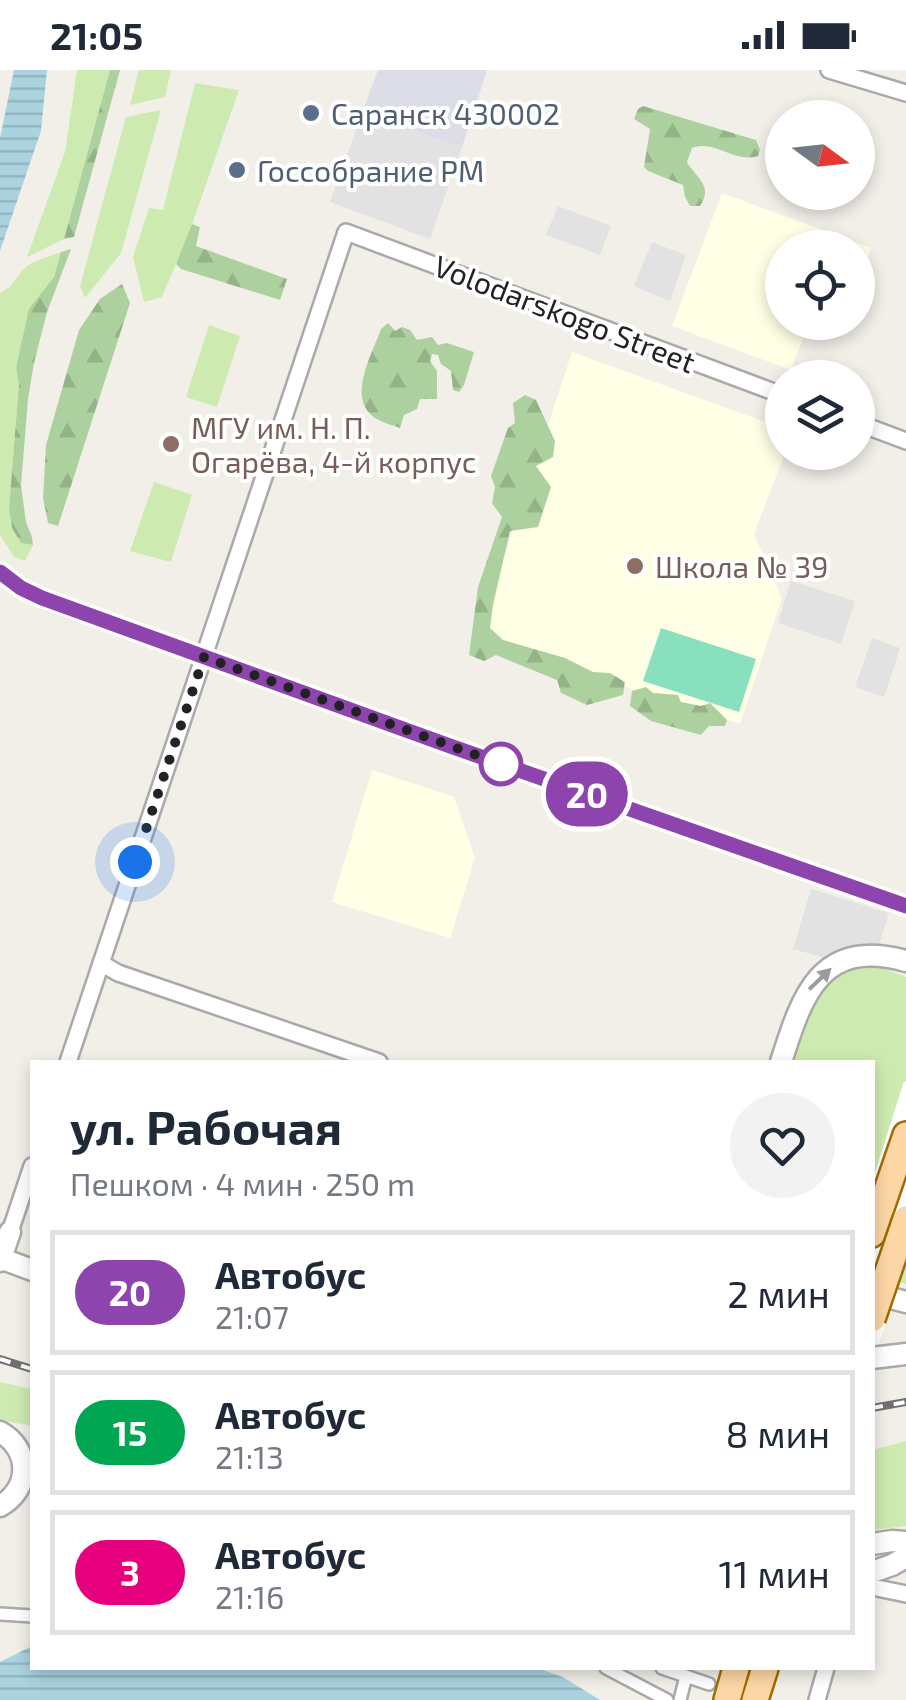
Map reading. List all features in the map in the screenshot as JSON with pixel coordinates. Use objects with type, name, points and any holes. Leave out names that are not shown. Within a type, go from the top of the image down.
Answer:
[{"type":"main road","points":[[875,1225],[906,1135]]},
{"type":"main road","points":[[875,1309],[906,1219]]},
{"type":"main road","points":[[718,1692],[734,1670]]},
{"type":"main road","points":[[755,1700],[764,1670]]},
{"type":"street","points":[[829,70],[906,93]]},
{"type":"street","name":"Volodarskogo Street","points":[[204,657],[346,232],[765,390]]},
{"type":"street","points":[[875,429],[906,441]]},
{"type":"street","points":[[0,572],[42,598],[906,906]]},
{"type":"street","points":[[69,1060],[204,657]]},
{"type":"street","points":[[782,1060],[799,1008],[822,974],[856,957],[874,955],[906,961]]},
{"type":"street","points":[[101,963],[118,973],[374,1060]]},
{"type":"street","points":[[30,1172],[0,1259],[30,1269]]},
{"type":"street","points":[[875,1294],[906,1302]]},
{"type":"street","points":[[875,1358],[906,1354]]},
{"type":"street","points":[[0,1431],[30,1435]]},
{"type":"street","points":[[0,1431],[16,1444],[22,1456],[25,1489],[0,1506]]},
{"type":"street","points":[[875,1543],[906,1542]]},
{"type":"street","points":[[875,1571],[906,1556]]},
{"type":"street","points":[[875,1588],[906,1594]]},
{"type":"street","points":[[0,1614],[28,1614]]},
{"type":"street","points":[[610,1670],[667,1700]]},
{"type":"street","points":[[668,1670],[718,1692]]},
{"type":"street","points":[[817,1700],[825,1670]]},
{"type":"street","points":[[680,1700],[686,1676]]},
{"type":"shaded area","points":[[378,70],[487,70],[462,147],[362,113]]},
{"type":"shaded area","points":[[362,113],[462,147],[430,239],[330,202]]},
{"type":"shaded area","points":[[722,193],[822,230],[765,230],[765,340],[802,340],[795,360],[765,360],[672,326]]},
{"type":"shaded area","points":[[558,206],[611,226],[600,255],[546,235]]},
{"type":"shaded area","points":[[652,242],[686,255],[670,301],[634,286]]},
{"type":"shaded area","name":"Школа № 39","points":[[572,352],[765,422],[765,470],[778,470],[754,534],[782,598],[740,724],[477,639]]},
{"type":"shaded area","points":[[791,581],[855,601],[841,644],[778,623]]},
{"type":"shaded area","points":[[872,638],[900,648],[884,697],[855,687]]},
{"type":"shaded area","points":[[372,770],[454,797],[475,858],[450,938],[332,902]]},
{"type":"shaded area","points":[[811,889],[889,913],[878,948],[829,959],[793,949]]},
{"type":"green space","points":[[77,70],[110,70],[64,239],[27,257],[65,152]]},
{"type":"green space","points":[[110,70],[120,70],[74,237],[64,239]]},
{"type":"green space","points":[[139,70],[171,70],[165,97],[130,105]]},
{"type":"green space","points":[[195,83],[239,90],[162,297],[144,302],[133,257],[149,208],[163,210]]},
{"type":"green space","points":[[643,106],[756,140],[758,156],[741,157],[709,147],[692,148],[687,162],[705,193],[700,206],[690,206],[683,185],[644,167],[650,129],[634,119]]},
{"type":"green space","points":[[161,110],[121,253],[85,298],[80,286],[126,117]]},
{"type":"green space","points":[[192,224],[200,227],[196,246],[287,279],[280,300],[181,269],[176,264]]},
{"type":"green space","points":[[71,249],[47,312],[28,399],[21,486],[33,545],[21,543],[12,528],[9,508],[19,384],[16,368],[29,309],[54,277],[61,252]]},
{"type":"green space","points":[[61,252],[54,277],[23,340],[16,368],[19,384],[9,508],[12,528],[21,543],[33,545],[25,561],[14,557],[0,535],[0,293],[30,264]]},
{"type":"green space","points":[[122,284],[130,303],[58,526],[48,523],[43,498],[46,445],[79,330],[100,299]]},
{"type":"green space","points":[[388,323],[395,331],[402,327],[410,330],[417,340],[432,337],[438,345],[447,343],[474,352],[459,392],[453,390],[451,371],[441,364],[438,355],[432,354],[430,361],[437,371],[437,399],[420,399],[417,409],[404,415],[400,428],[377,419],[363,401],[367,364],[381,329]]},
{"type":"green space","points":[[209,325],[240,336],[217,407],[186,397]]},
{"type":"green space","points":[[525,395],[536,400],[555,441],[553,457],[536,466],[551,487],[538,527],[510,531],[490,628],[503,640],[565,658],[593,672],[610,673],[625,682],[623,695],[587,705],[561,693],[557,680],[496,655],[484,661],[469,655],[478,587],[502,517],[492,503],[495,487],[491,476],[508,428],[515,423],[513,403]]},
{"type":"green space","points":[[154,482],[192,495],[171,562],[130,551]]},
{"type":"green space","points":[[661,628],[756,659],[739,712],[643,681]]},
{"type":"green space","points":[[646,687],[653,693],[678,695],[681,702],[701,706],[710,703],[727,720],[725,726],[709,726],[701,735],[651,721],[630,706],[632,691]]},
{"type":"green space","points":[[858,967],[880,967],[906,977],[906,1284],[875,1275],[875,1060],[795,1060],[813,1005],[829,981]]},
{"type":"green space","points":[[0,1382],[30,1389],[30,1426],[0,1420]]},
{"type":"green space","points":[[906,1441],[906,1526],[875,1530],[875,1449]]},
{"type":"water","points":[[14,70],[47,70],[41,131],[0,251],[0,138]]},
{"type":"water","points":[[30,1647],[30,1670],[543,1670],[563,1677],[600,1700],[0,1700],[0,1662]]},
{"type":"pier","points":[[904,1081],[906,1262],[875,1356],[875,1173]]},
{"type":"railway","points":[[0,1359],[30,1368]]},
{"type":"railway","points":[[875,1407],[906,1402]]},
{"type":"bus line","name":"20","points":[[0,572],[42,598],[240,671],[906,906]]},
{"type":"place","name":"Саранск 430002","points":[[311,113]]},
{"type":"place","name":"Госсобрание РМ","points":[[237,170]]},
{"type":"place","name":"МГУ им. Н. П. Огарёва, 4-й корпус","points":[[171,444]]},
{"type":"place","name":"Школа № 39","points":[[635,566]]},
{"type":"route","points":[[135,862],[204,657],[501,764]]}]
